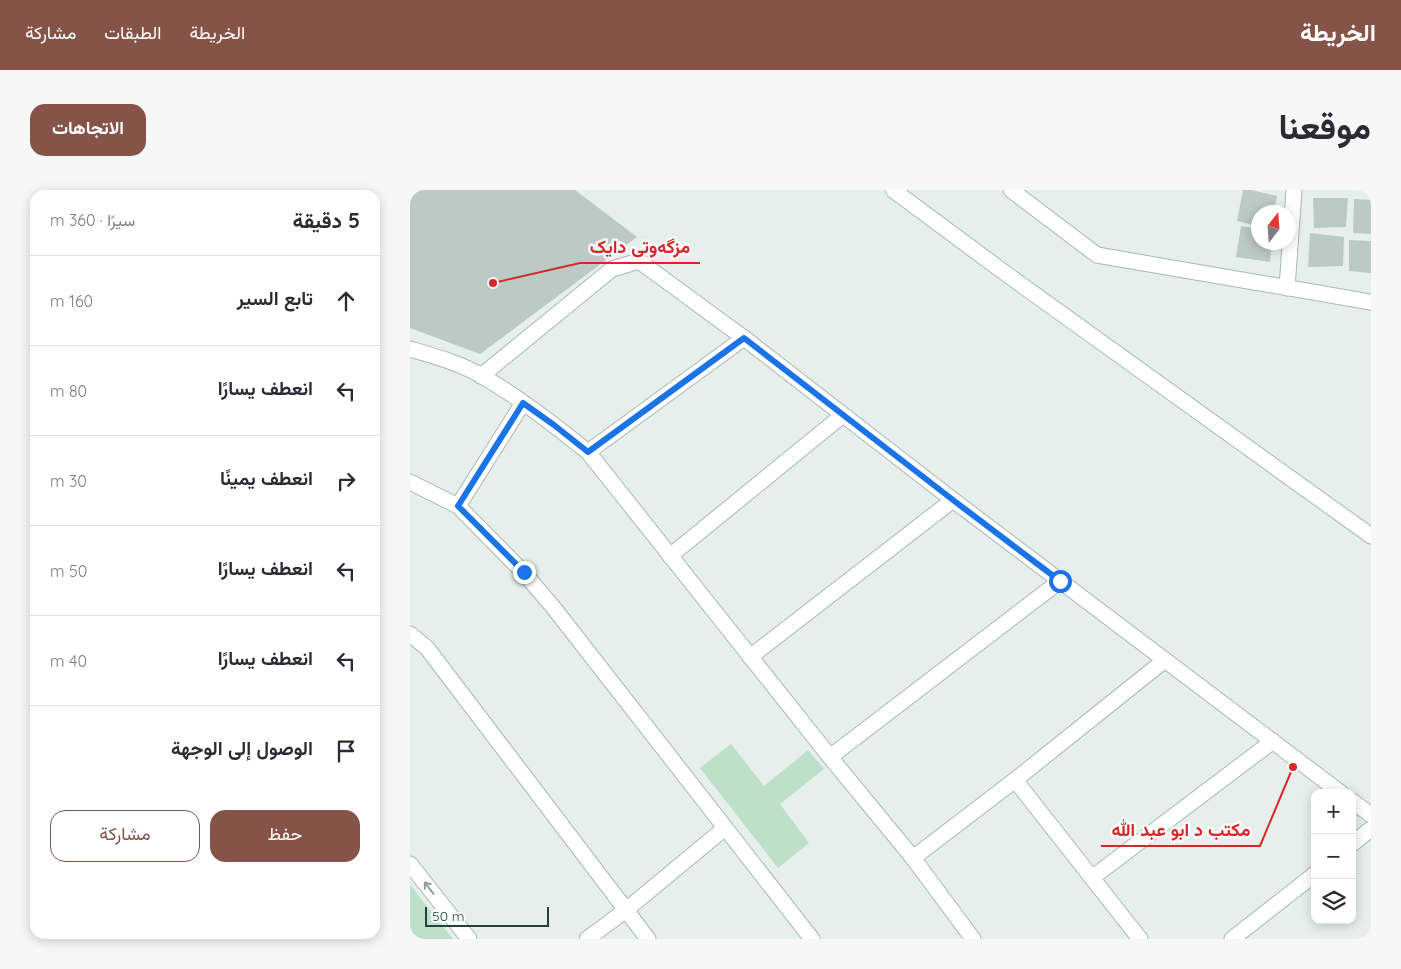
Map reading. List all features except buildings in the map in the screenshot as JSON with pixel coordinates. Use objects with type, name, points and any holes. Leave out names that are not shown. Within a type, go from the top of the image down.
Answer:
[{"type":"street","points":[[893,190],[1371,536]]},
{"type":"street","points":[[1010,190],[1097,255],[1371,302]]},
{"type":"street","points":[[1287,288],[1294,190]]},
{"type":"street","points":[[481,376],[612,270],[639,261],[744,338],[953,500],[1336,789]]},
{"type":"street","points":[[588,452],[744,338]]},
{"type":"street","points":[[410,349],[445,360],[481,376],[554,425],[588,452],[830,757],[913,858],[973,939]]},
{"type":"street","points":[[458,506],[523,403]]},
{"type":"street","points":[[670,556],[843,415]]},
{"type":"street","points":[[410,482],[458,506],[524,572],[812,939]]},
{"type":"street","points":[[750,657],[953,500]]},
{"type":"street","points":[[830,757],[1060,581]]},
{"type":"street","points":[[410,634],[427,648],[648,939]]},
{"type":"street","points":[[913,858],[1015,780],[1165,660]]},
{"type":"street","points":[[1093,878],[1273,741]]},
{"type":"street","points":[[1015,780],[1140,939]]},
{"type":"street","points":[[1356,804],[1371,815]]},
{"type":"street","points":[[587,939],[626,910],[725,828]]},
{"type":"street","points":[[1356,841],[1371,829]]},
{"type":"street","points":[[410,864],[469,939]]},
{"type":"street","points":[[1232,939],[1311,877]]},
{"type":"green space","points":[[731,744],[764,786],[808,750],[824,769],[780,804],[809,843],[778,868],[700,768]]},
{"type":"green space","points":[[410,885],[453,939],[410,939]]},
{"type":"place","name":"مزگەوتی دایک","points":[[493,283]]},
{"type":"place","name":"مكتب د ابو عبد الله","points":[[1293,767]]},
{"type":"route","points":[[524,572],[458,506],[523,403],[588,452],[744,338],[1060,581]]}]
